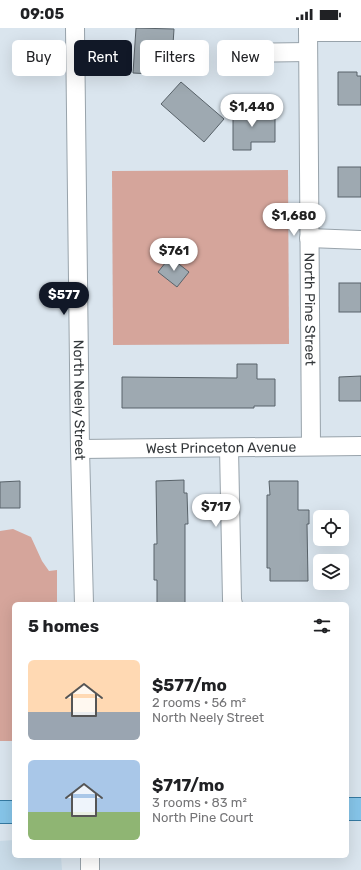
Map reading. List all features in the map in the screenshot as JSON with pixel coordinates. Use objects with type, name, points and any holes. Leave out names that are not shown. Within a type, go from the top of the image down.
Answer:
[{"type":"main road","points":[[349,809],[361,809]]},
{"type":"main road","points":[[0,812],[12,812]]},
{"type":"street","name":"North Neely Street","points":[[75,28],[80,449],[84,602]]},
{"type":"street","points":[[308,30],[361,32]]},
{"type":"street","name":"North Pine Street","points":[[308,30],[311,446]]},
{"type":"street","points":[[274,52],[308,52]]},
{"type":"street","points":[[309,238],[361,240]]},
{"type":"street","name":"West Princeton Avenue","points":[[80,449],[361,446]]},
{"type":"street","points":[[229,448],[233,602]]},
{"type":"street","points":[[90,858],[90,870]]},
{"type":"shaded area","points":[[288,170],[289,344],[113,345],[112,171]]},
{"type":"shaded area","points":[[13,529],[31,537],[42,561],[49,571],[57,570],[57,602],[12,602],[12,741],[0,741],[0,531]]},
{"type":"shaded area","points":[[12,840],[12,858],[61,858],[62,870],[0,870],[0,841]]},
{"type":"building","points":[[136,28],[174,29],[173,40],[140,40],[140,73],[133,73]]},
{"type":"building","points":[[338,72],[357,72],[357,76],[361,76],[361,105],[338,105]]},
{"type":"building","points":[[181,82],[224,119],[204,142],[161,104]]},
{"type":"building","points":[[233,107],[251,107],[251,115],[275,115],[275,142],[251,142],[251,150],[233,150]]},
{"type":"building","points":[[338,167],[361,167],[361,197],[338,197]]},
{"type":"building","points":[[170,257],[189,272],[177,287],[158,272]]},
{"type":"building","points":[[339,283],[361,283],[361,312],[339,312]]},
{"type":"building","points":[[237,364],[257,364],[257,379],[275,379],[275,406],[254,406],[254,408],[122,408],[122,377],[237,378]]},
{"type":"building","points":[[361,376],[361,401],[339,401],[339,377]]},
{"type":"building","points":[[184,480],[184,493],[187,493],[188,524],[185,524],[185,602],[157,602],[157,580],[154,580],[154,544],[157,544],[156,481]]},
{"type":"building","points":[[20,481],[20,508],[0,508],[0,482]]},
{"type":"building","points":[[269,481],[298,481],[298,510],[309,510],[309,524],[307,524],[308,581],[270,581],[270,568],[267,568],[267,495],[270,495]]}]
